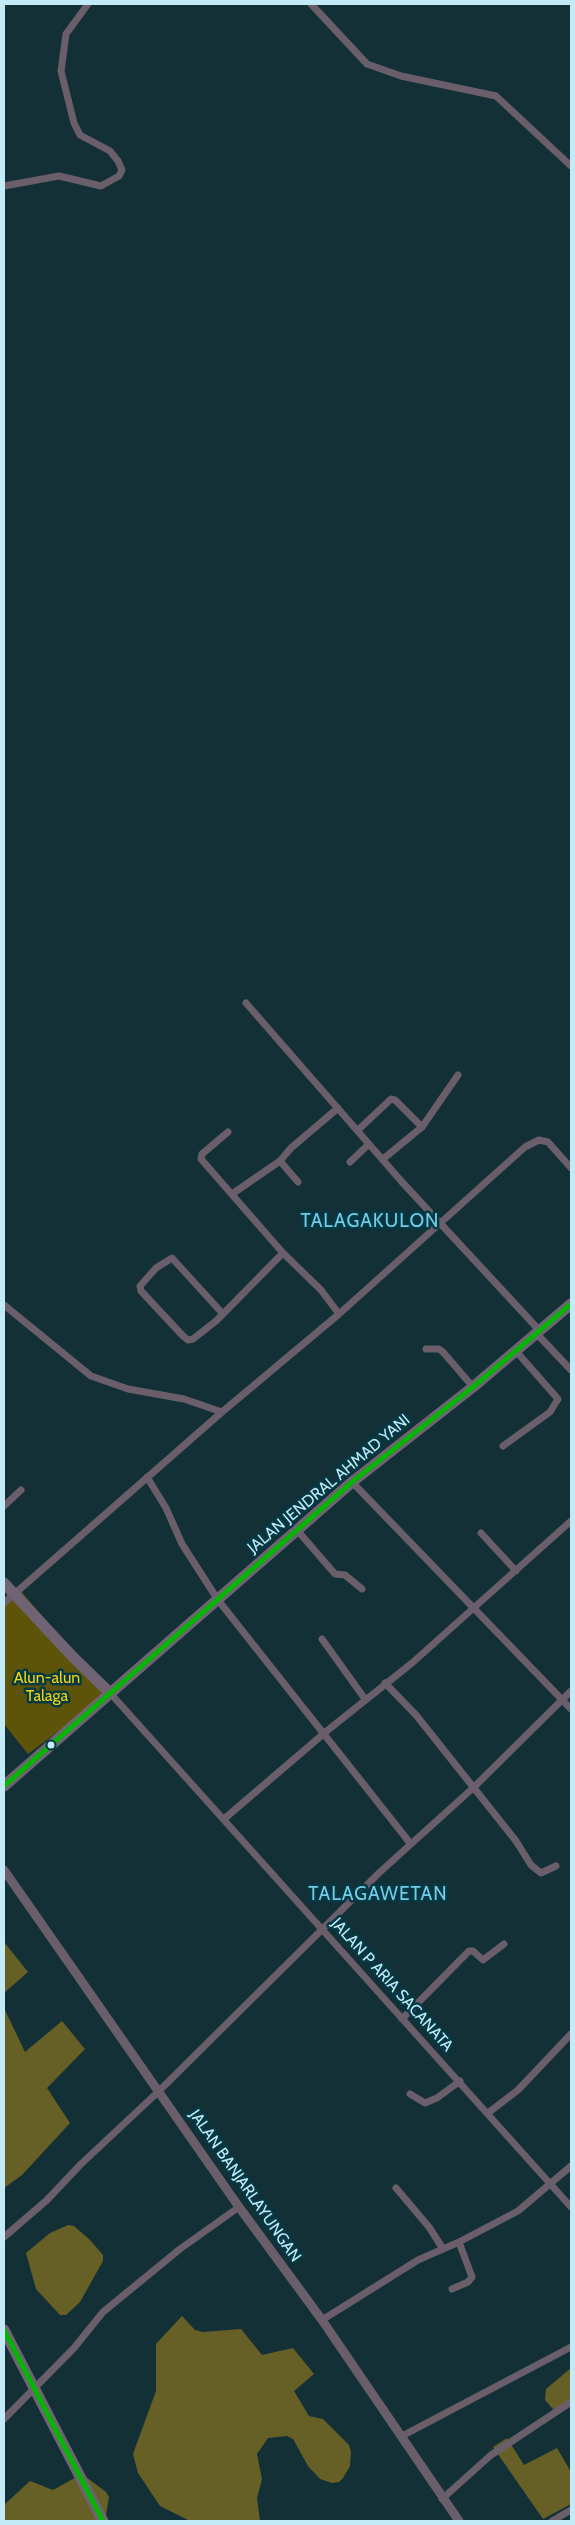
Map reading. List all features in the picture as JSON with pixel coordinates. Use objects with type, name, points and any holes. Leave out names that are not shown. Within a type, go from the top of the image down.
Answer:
[{"type":"main road","name":"JALAN JENDRAL AHMAD YANI","points":[[4,1786],[352,1482],[473,1387],[571,1304]]},
{"type":"main road","points":[[4,1584],[111,1694]]},
{"type":"main road","points":[[4,2330],[103,2521]]},
{"type":"street","points":[[4,186],[59,176],[101,186],[120,176],[122,170],[118,161],[110,152],[80,135],[61,71],[66,34],[88,4]]},
{"type":"street","points":[[311,4],[367,64],[401,76],[496,96],[571,166]]},
{"type":"street","points":[[246,1003],[571,1370]]},
{"type":"street","points":[[383,1159],[422,1127],[458,1075]]},
{"type":"street","points":[[358,1130],[388,1100],[393,1099],[422,1127]]},
{"type":"street","points":[[232,1194],[280,1161],[291,1148],[338,1108]]},
{"type":"street","points":[[228,1132],[201,1156],[202,1161],[283,1253],[321,1290],[339,1314]]},
{"type":"street","points":[[4,1603],[212,1423],[222,1412],[339,1314],[532,1142],[539,1140],[548,1142],[571,1168]]},
{"type":"street","points":[[350,1162],[369,1144]]},
{"type":"street","points":[[280,1161],[298,1182]]},
{"type":"street","points":[[223,1314],[172,1258],[156,1268],[140,1286],[141,1291],[188,1340],[193,1339],[223,1314],[283,1253]]},
{"type":"street","points":[[4,1305],[91,1376],[128,1389],[184,1399],[222,1412]]},
{"type":"street","points":[[426,1349],[439,1349],[443,1352],[473,1387]]},
{"type":"street","points":[[503,1446],[550,1412],[558,1399],[515,1350]]},
{"type":"street","points":[[148,1477],[166,1508],[182,1544],[218,1600],[410,1844]]},
{"type":"street","points":[[352,1482],[571,1709]]},
{"type":"street","points":[[4,1506],[20,1490]]},
{"type":"street","points":[[224,1819],[324,1733],[412,1663],[571,1521]]},
{"type":"street","points":[[297,1530],[334,1574],[345,1575],[362,1589]]},
{"type":"street","points":[[481,1533],[516,1571]]},
{"type":"street","points":[[322,1639],[365,1699]]},
{"type":"street","points":[[385,1683],[416,1715],[536,1871],[542,1873],[556,1866]]},
{"type":"street","points":[[4,2237],[47,2200],[80,2165],[159,2091],[410,1844],[473,1788],[571,1691]]},
{"type":"street","name":"JALAN P ARIA SACANATA","points":[[111,1694],[402,2019],[488,2112],[571,2207]]},
{"type":"street","name":"JALAN BANJARLAYUNGAN","points":[[4,1870],[238,2207],[322,2320],[402,2436],[442,2499],[459,2521]]},
{"type":"street","points":[[402,2019],[469,1951],[473,1950],[484,1960],[504,1944]]},
{"type":"street","points":[[488,2112],[518,2090],[571,2034]]},
{"type":"street","points":[[410,2094],[425,2103],[437,2098],[460,2081]]},
{"type":"street","points":[[322,2320],[403,2269],[518,2211],[571,2166]]},
{"type":"street","points":[[396,2188],[416,2211],[443,2249]]},
{"type":"street","points":[[4,2419],[74,2348],[103,2312],[126,2291],[238,2207]]},
{"type":"street","points":[[452,2289],[468,2282],[472,2278],[458,2242]]},
{"type":"street","points":[[402,2436],[571,2347]]},
{"type":"street","points":[[442,2499],[491,2455],[571,2402]]},
{"type":"street","points":[[552,2521],[571,2510]]},
{"type":"green space","name":"Alun-alun Talaga","points":[[20,1590],[108,1694],[28,1754],[4,1724],[4,1605]]},
{"type":"shaded area","points":[[4,1942],[28,1972],[4,1993]]},
{"type":"shaded area","points":[[4,2008],[25,2052],[62,2021],[85,2049],[47,2088],[70,2123],[22,2175],[4,2188]]},
{"type":"shaded area","points":[[68,2225],[74,2226],[90,2240],[103,2255],[103,2261],[80,2302],[66,2315],[60,2315],[36,2289],[26,2253],[50,2233]]},
{"type":"shaded area","points":[[182,2316],[195,2330],[203,2332],[241,2329],[262,2355],[293,2348],[314,2374],[294,2391],[309,2416],[323,2419],[349,2445],[351,2452],[350,2466],[339,2482],[332,2483],[320,2479],[308,2466],[293,2439],[287,2436],[268,2438],[257,2454],[262,2479],[257,2498],[260,2521],[190,2521],[160,2506],[138,2473],[133,2454],[156,2391],[156,2344]]},
{"type":"shaded area","points":[[571,2368],[571,2399],[558,2408],[553,2409],[545,2400],[546,2389]]},
{"type":"shaded area","points":[[507,2438],[524,2465],[557,2448],[571,2472],[571,2504],[543,2519],[493,2447]]},
{"type":"shaded area","points":[[82,2474],[106,2492],[109,2497],[105,2521],[4,2521],[4,2505],[30,2481],[53,2490]]},
{"type":"transit line","points":[[4,1786],[352,1482],[473,1387],[571,1304]]},
{"type":"transit line","points":[[4,2330],[103,2521]]},
{"type":"district","name":"TALAGAKULON","points":[[370,1221]]},
{"type":"district","name":"TALAGAWETAN","points":[[378,1894]]}]
